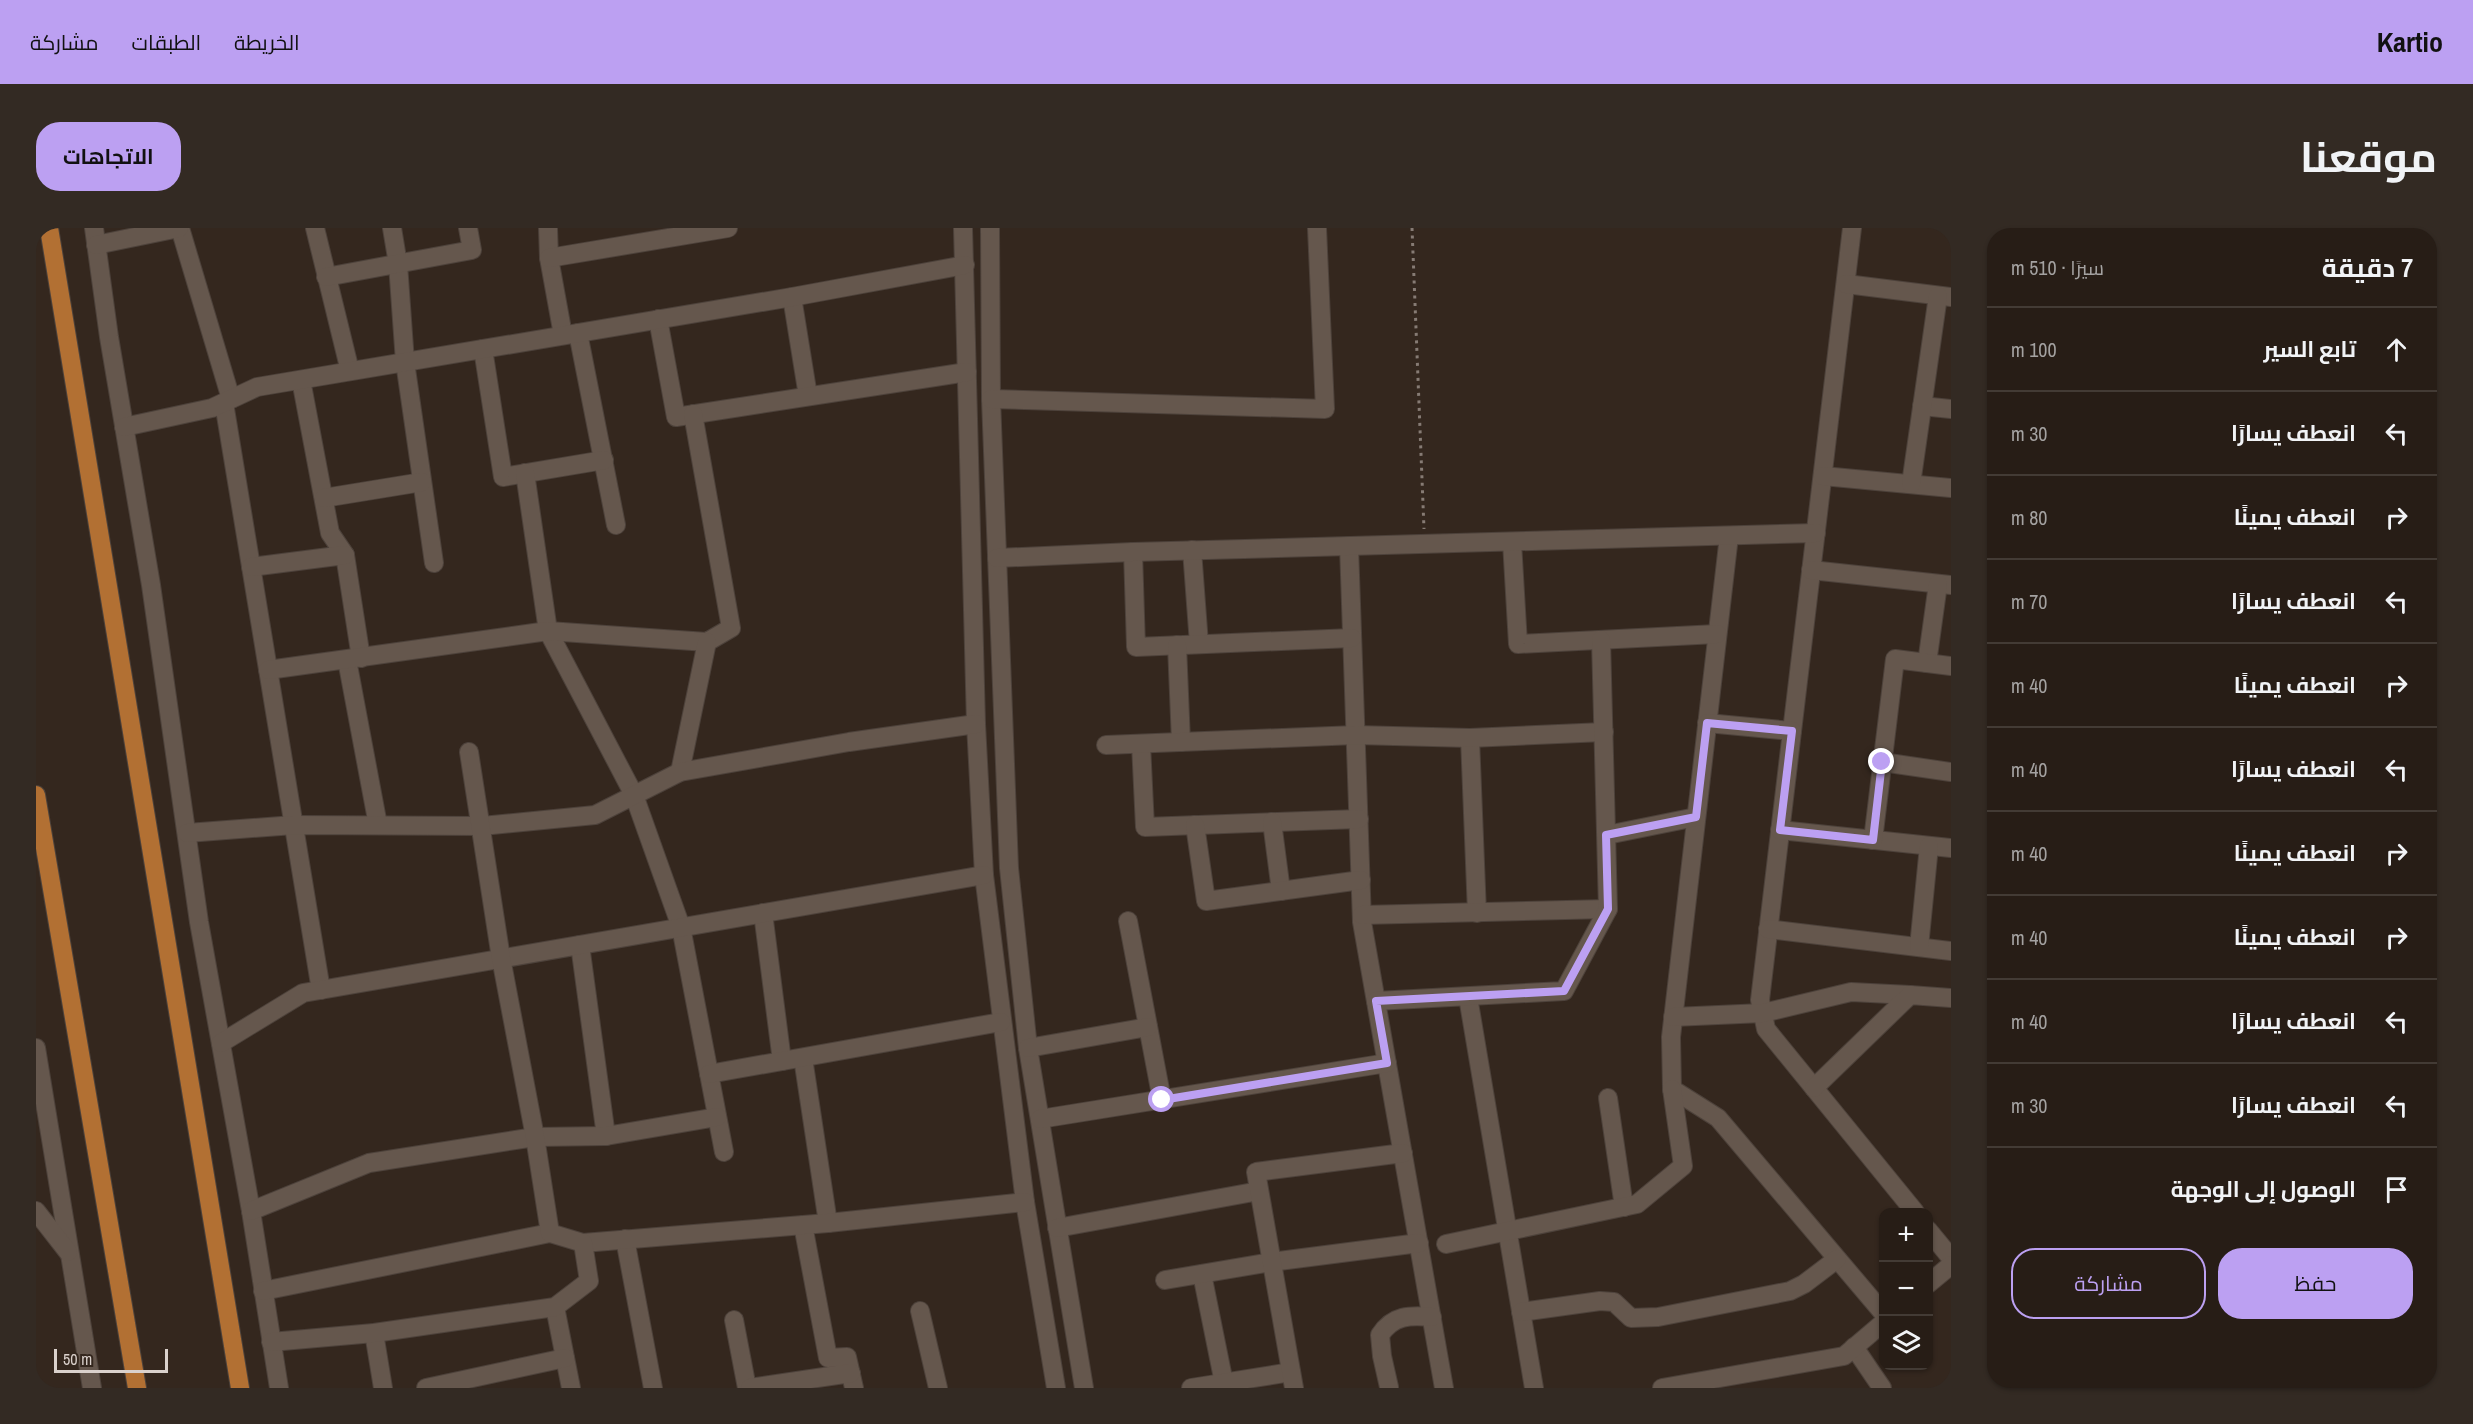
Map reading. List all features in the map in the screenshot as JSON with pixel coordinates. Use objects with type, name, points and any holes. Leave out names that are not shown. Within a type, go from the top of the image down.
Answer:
[{"type":"main road","points":[[49,228],[240,1388]]},
{"type":"main road","points":[[36,795],[136,1388]]},
{"type":"street","points":[[279,1388],[251,1211],[199,921],[151,585],[95,237],[180,228],[228,401],[251,567],[321,990]]},
{"type":"street","points":[[315,228],[350,371]]},
{"type":"street","points":[[392,228],[398,264],[405,362],[434,563]]},
{"type":"street","points":[[326,277],[472,250],[468,228]]},
{"type":"street","points":[[548,228],[549,258],[604,460],[616,525]]},
{"type":"street","points":[[549,258],[728,228]]},
{"type":"street","points":[[963,228],[976,724],[984,875],[1024,1202],[1056,1388]]},
{"type":"street","points":[[990,228],[991,399],[1009,868],[1028,1048],[1084,1388]]},
{"type":"street","points":[[991,399],[1325,409],[1317,228]]},
{"type":"street","points":[[1852,228],[1760,1000],[1766,1029],[1911,1208]]},
{"type":"street","points":[[124,427],[212,408],[257,387],[792,297],[965,265]]},
{"type":"street","points":[[1846,284],[1945,297],[1922,406],[1911,484]]},
{"type":"street","points":[[792,297],[808,396]]},
{"type":"street","points":[[658,319],[676,417],[967,372]]},
{"type":"street","points":[[483,349],[503,477],[604,460]]},
{"type":"street","points":[[301,380],[330,533],[345,555],[354,659],[378,825]]},
{"type":"street","points":[[1922,406],[1951,409]]},
{"type":"street","points":[[268,670],[548,631],[707,642],[731,628],[693,414]]},
{"type":"street","points":[[525,473],[548,631],[634,795],[681,927],[724,1152]]},
{"type":"street","points":[[1823,476],[1951,488]]},
{"type":"street","points":[[324,498],[422,482]]},
{"type":"street","points":[[997,558],[1192,550],[1816,533]]},
{"type":"street","points":[[1446,1244],[1637,1204],[1683,1166],[1672,1089],[1671,1037],[1729,536]]},
{"type":"street","points":[[1512,542],[1518,644],[1717,634]]},
{"type":"street","points":[[1348,546],[1362,915],[1444,1388]]},
{"type":"street","points":[[1192,550],[1198,644]]},
{"type":"street","points":[[1133,552],[1136,647],[1352,638]]},
{"type":"street","points":[[251,567],[345,555]]},
{"type":"street","points":[[1811,570],[1945,584],[1927,663]]},
{"type":"street","points":[[1376,1001],[1564,991],[1608,909],[1601,640]]},
{"type":"street","points":[[680,772],[707,642]]},
{"type":"street","points":[[1177,645],[1181,742]]},
{"type":"street","points":[[1873,840],[1895,659],[1951,666]]},
{"type":"street","points":[[1707,723],[1792,731]]},
{"type":"street","points":[[187,833],[294,825],[482,826],[595,815],[680,772],[849,742],[976,724]]},
{"type":"street","points":[[1106,745],[1356,735],[1470,738],[1604,732]]},
{"type":"street","points":[[1470,738],[1477,913]]},
{"type":"street","points":[[1141,744],[1145,827],[1359,819]]},
{"type":"street","points":[[469,752],[501,958],[535,1137],[550,1233]]},
{"type":"street","points":[[1882,762],[1951,772]]},
{"type":"street","points":[[1606,835],[1696,817]]},
{"type":"street","points":[[1272,822],[1281,891]]},
{"type":"street","points":[[1195,825],[1206,902],[1361,880]]},
{"type":"street","points":[[1780,830],[1951,848]]},
{"type":"street","points":[[1919,947],[1929,846]]},
{"type":"street","points":[[221,1042],[303,993],[984,875]]},
{"type":"street","points":[[1362,915],[1608,909]]},
{"type":"street","points":[[763,913],[782,1061]]},
{"type":"street","points":[[1128,921],[1162,1100]]},
{"type":"street","points":[[1768,929],[1951,951]]},
{"type":"street","points":[[580,945],[606,1136]]},
{"type":"street","points":[[1673,1017],[1763,1013],[1851,992],[1951,998]]},
{"type":"street","points":[[1814,1088],[1910,995]]},
{"type":"street","points":[[1468,997],[1534,1388]]},
{"type":"street","points":[[709,1074],[1001,1022]]},
{"type":"street","points":[[1028,1048],[1148,1027]]},
{"type":"street","points":[[36,1048],[92,1388]]},
{"type":"street","points":[[803,1058],[828,1223]]},
{"type":"street","points":[[1040,1119],[1387,1063]]},
{"type":"street","points":[[1672,1089],[1718,1118],[1879,1308]]},
{"type":"street","points":[[1608,1098],[1624,1207]]},
{"type":"street","points":[[36,1117],[45,1100]]},
{"type":"street","points":[[251,1211],[369,1163],[535,1137],[606,1136],[717,1117]]},
{"type":"street","points":[[1191,1388],[1224,1383],[1292,1380],[1256,1172],[1403,1153]]},
{"type":"street","points":[[1057,1228],[1259,1191]]},
{"type":"street","points":[[263,1292],[550,1233],[583,1243],[828,1223],[1024,1202]]},
{"type":"street","points":[[36,1211],[70,1255]]},
{"type":"street","points":[[734,1320],[749,1388],[852,1381],[847,1357],[828,1358],[803,1225]]},
{"type":"street","points":[[1933,1235],[1951,1258]]},
{"type":"street","points":[[625,1239],[653,1388]]},
{"type":"street","points":[[271,1342],[374,1333],[555,1307],[589,1281],[583,1243]]},
{"type":"street","points":[[1165,1280],[1271,1262],[1419,1243]]},
{"type":"street","points":[[1521,1312],[1600,1300],[1614,1302],[1631,1318],[1658,1317],[1790,1291],[1837,1259]]},
{"type":"street","points":[[1933,1280],[1951,1264]]},
{"type":"street","points":[[1202,1274],[1224,1383]]},
{"type":"street","points":[[555,1307],[571,1388]]},
{"type":"street","points":[[920,1311],[938,1388]]},
{"type":"street","points":[[1389,1387],[1380,1335],[1396,1318],[1432,1317]]},
{"type":"street","points":[[1662,1388],[1844,1356],[1879,1326]]},
{"type":"street","points":[[374,1333],[383,1388]]},
{"type":"street","points":[[1854,1347],[1882,1388]]},
{"type":"street","points":[[426,1388],[565,1358]]},
{"type":"path","points":[[1412,228],[1424,544]]},
{"type":"route","points":[[1162,1100],[1387,1063],[1376,1001],[1564,991],[1608,909],[1606,835],[1696,817],[1707,723],[1792,731],[1780,830],[1873,840],[1882,762]]}]
